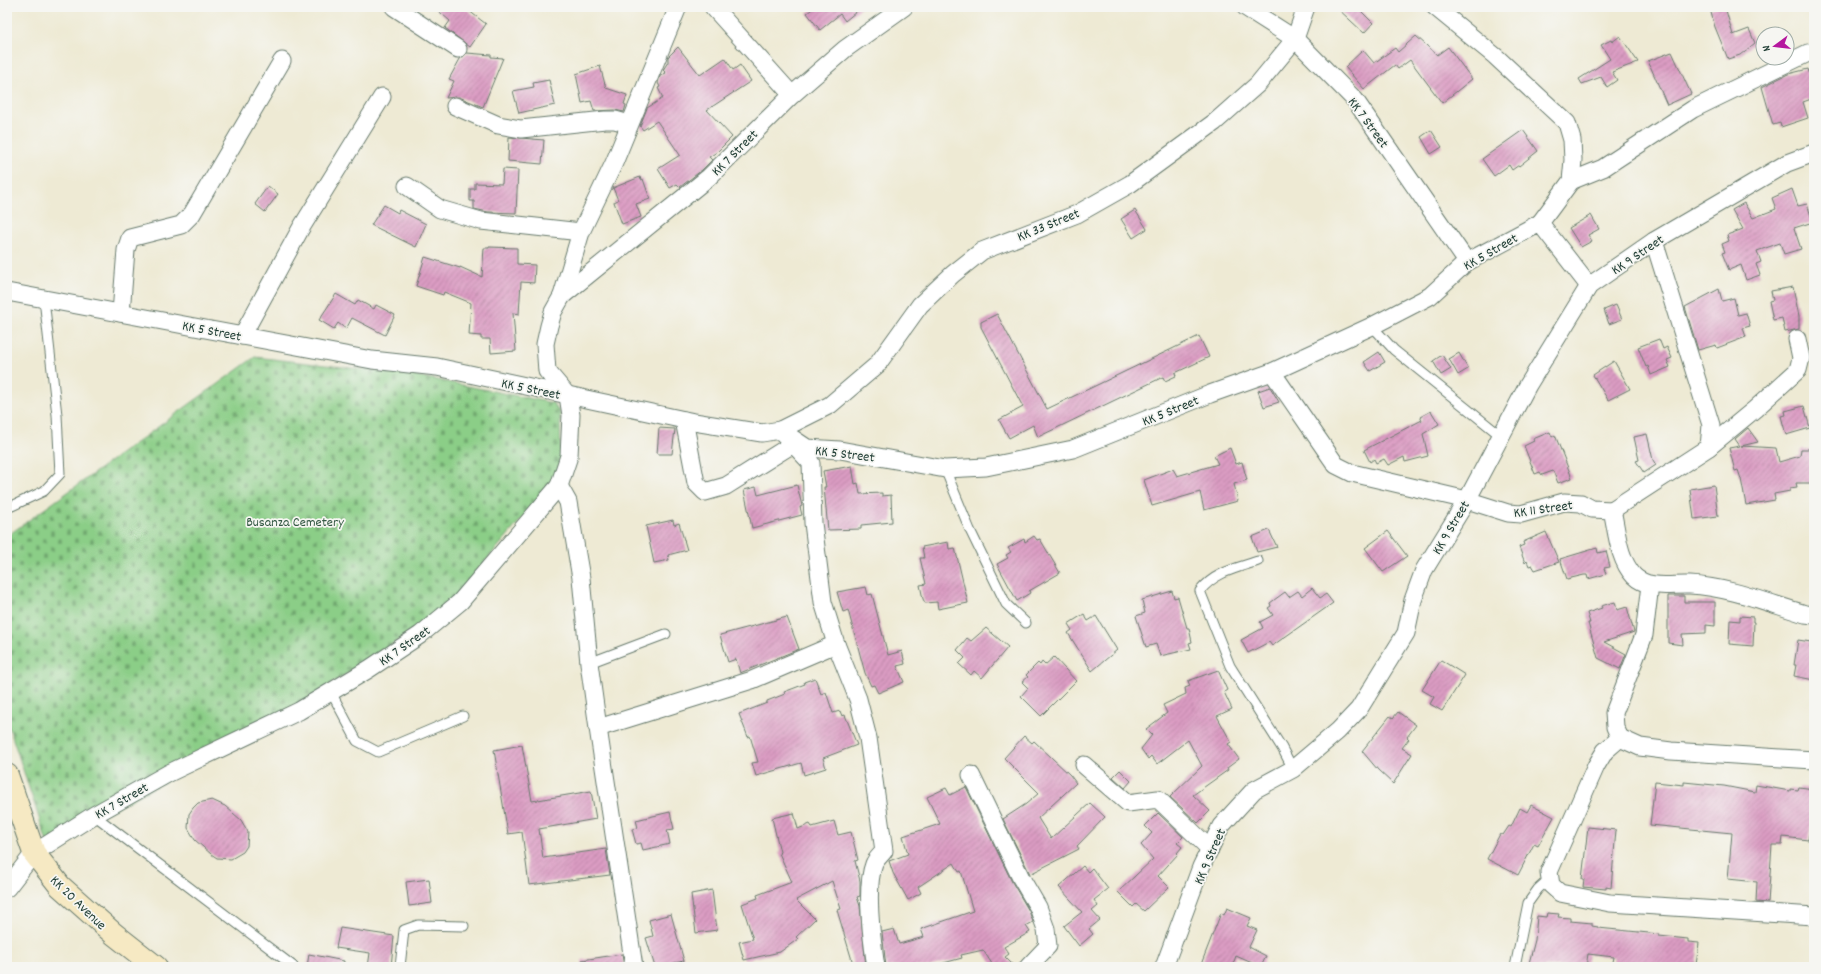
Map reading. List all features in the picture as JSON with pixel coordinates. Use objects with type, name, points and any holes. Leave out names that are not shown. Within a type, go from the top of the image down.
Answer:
[{"type":"main road","name":"KK 20 Avenue","points":[[7,775],[34,853],[60,886],[114,934],[156,967]]},
{"type":"street","points":[[394,7],[458,49]]},
{"type":"street","name":"KK 7 Street","points":[[34,853],[94,815],[169,772],[299,711],[369,669],[420,635],[460,602],[559,486],[568,456],[571,415],[568,396],[547,371],[545,344],[553,312],[562,296],[581,232],[614,163],[678,7]]},
{"type":"street","points":[[713,7],[792,95]]},
{"type":"street","name":"KK 7 Street","points":[[562,296],[709,177],[792,95],[845,49],[904,7]]},
{"type":"street","name":"KK 7 Street","points":[[1245,7],[1295,39],[1355,100],[1467,262]]},
{"type":"street","name":"KK 33 Street","points":[[780,430],[830,405],[877,365],[920,305],[982,251],[1077,214],[1130,184],[1215,122],[1258,84],[1295,39],[1306,7]]},
{"type":"street","points":[[1435,7],[1495,56],[1567,123],[1572,147],[1571,181]]},
{"type":"street","points":[[1589,286],[1540,223],[1571,181],[1603,168],[1693,109],[1808,53],[1814,52]]},
{"type":"street","points":[[121,313],[126,250],[130,238],[181,225],[192,214],[282,61]]},
{"type":"street","points":[[242,336],[301,228],[382,97]]},
{"type":"street","points":[[455,106],[498,125],[521,129],[605,120],[615,120],[629,124]]},
{"type":"street","name":"KK 9 Street","points":[[1164,967],[1201,867],[1221,826],[1254,790],[1293,769],[1338,731],[1359,708],[1406,633],[1413,600],[1424,570],[1467,500],[1528,385],[1589,286],[1654,241],[1787,162],[1814,153]]},
{"type":"street","points":[[407,186],[440,209],[481,221],[581,232]]},
{"type":"street","name":"KK 5 Street","points":[[7,292],[372,360],[437,367],[684,420],[762,432],[780,430],[807,448],[840,450],[945,469],[986,467],[1073,449],[1210,394],[1272,372],[1372,326],[1430,296],[1467,262],[1540,223]]},
{"type":"street","points":[[1654,241],[1711,425],[1709,447]]},
{"type":"street","points":[[1797,339],[1801,358],[1798,370],[1755,409],[1709,447],[1612,510],[1622,556],[1628,568],[1635,577],[1650,585],[1690,585],[1716,588],[1805,614],[1814,615]]},
{"type":"street","name":"KK 11 Street","points":[[1272,372],[1336,465],[1352,473],[1467,500],[1508,513],[1521,514],[1564,502],[1581,503],[1592,509],[1612,510]]},
{"type":"street","points":[[684,420],[696,484],[705,492],[726,486],[793,444]]},
{"type":"street","points":[[780,430],[811,463],[813,523],[823,602],[836,644],[858,699],[868,738],[884,851],[875,862],[871,875],[870,887],[876,967]]},
{"type":"street","points":[[559,486],[568,502],[581,578],[589,663],[634,967]]},
{"type":"street","points":[[1650,585],[1644,635],[1614,713],[1615,727],[1620,738],[1640,746],[1671,752],[1814,760]]},
{"type":"street","points":[[598,728],[752,680],[836,644]]},
{"type":"street","points":[[1620,738],[1605,751],[1596,766],[1549,872],[1551,885],[1560,893],[1610,903],[1814,916]]},
{"type":"street","points":[[1084,765],[1128,803],[1158,799],[1210,849]]},
{"type":"street","points":[[971,775],[1021,878],[1038,907],[1046,929],[1048,946],[1028,967]]},
{"type":"street","points":[[7,888],[34,853]]},
{"type":"lane","points":[[7,505],[12,506],[44,490],[60,474],[57,415],[44,299]]},
{"type":"lane","points":[[1372,326],[1394,350],[1429,376],[1458,403],[1501,436]]},
{"type":"lane","points":[[945,469],[970,530],[997,588],[1006,604],[1026,623]]},
{"type":"lane","points":[[1258,561],[1220,574],[1206,583],[1200,591],[1230,666],[1282,748],[1293,769]]},
{"type":"lane","points":[[589,663],[666,634]]},
{"type":"lane","points":[[331,692],[357,741],[378,752],[463,716]]},
{"type":"lane","points":[[94,815],[293,966]]},
{"type":"lane","points":[[1515,967],[1528,903],[1538,889],[1549,879]]},
{"type":"lane","points":[[400,967],[404,930],[418,925],[464,926]]},
{"type":"green space","name":"Busanza Cemetery","points":[[255,357],[412,375],[553,403],[560,413],[561,463],[548,488],[451,602],[400,639],[263,728],[48,845],[7,721],[7,536]]},
{"type":"building","points":[[434,7],[464,7],[486,24],[470,47],[445,28],[450,21]]},
{"type":"building","points":[[815,7],[862,7],[845,21],[840,14],[820,30],[807,13]]},
{"type":"building","points":[[1336,7],[1357,7],[1373,23],[1364,33]]},
{"type":"building","points":[[1725,7],[1733,35],[1749,29],[1755,43],[1740,55],[1728,59],[1715,27],[1710,9]]},
{"type":"building","points":[[1416,36],[1437,55],[1448,47],[1472,79],[1442,103],[1410,60],[1398,69],[1395,65],[1364,89],[1345,67],[1363,50],[1374,63],[1395,48],[1398,52]]},
{"type":"building","points":[[1620,36],[1638,62],[1612,72],[1617,80],[1607,87],[1601,77],[1582,84],[1579,79],[1610,59],[1601,45],[1611,40],[1612,42]]},
{"type":"building","points":[[678,47],[700,75],[725,58],[733,70],[740,65],[751,81],[707,110],[732,137],[717,152],[709,157],[712,160],[702,170],[680,187],[677,184],[670,188],[658,169],[680,155],[657,121],[643,130],[640,126],[647,108],[663,98],[658,88],[660,87],[658,83],[660,76],[666,73],[663,70],[668,62],[668,57]]},
{"type":"building","points":[[1672,52],[1691,94],[1667,105],[1648,61]]},
{"type":"building","points":[[467,53],[491,55],[491,57],[503,58],[483,107],[459,97],[446,98],[454,81],[449,79],[460,59]]},
{"type":"building","points":[[600,66],[606,88],[627,95],[624,104],[626,105],[624,112],[615,110],[594,111],[591,101],[582,103],[576,74]]},
{"type":"building","points":[[1808,69],[1814,87],[1814,98],[1803,102],[1808,118],[1781,127],[1780,123],[1773,125],[1762,87],[1788,74]]},
{"type":"building","points":[[549,80],[555,105],[519,113],[513,91],[534,87],[533,83]]},
{"type":"building","points":[[1431,130],[1442,147],[1431,154],[1421,137]]},
{"type":"building","points":[[1523,130],[1538,151],[1512,170],[1509,165],[1494,176],[1482,159]]},
{"type":"building","points":[[509,137],[544,140],[542,164],[508,161]]},
{"type":"building","points":[[503,169],[518,170],[516,213],[488,212],[474,209],[474,201],[470,201],[470,189],[475,189],[475,183],[502,184]]},
{"type":"building","points":[[640,177],[641,180],[643,179],[650,199],[636,204],[641,217],[622,224],[614,202],[618,200],[613,188]]},
{"type":"building","points":[[268,186],[278,194],[265,212],[255,204]]},
{"type":"building","points":[[1792,189],[1798,206],[1807,204],[1813,222],[1794,228],[1801,249],[1784,254],[1780,243],[1757,251],[1761,262],[1756,264],[1760,275],[1746,280],[1741,265],[1729,270],[1722,253],[1725,252],[1722,244],[1729,241],[1727,235],[1743,229],[1732,210],[1744,203],[1753,218],[1776,209],[1772,198]]},
{"type":"building","points":[[384,205],[398,213],[399,210],[426,224],[416,247],[371,225]]},
{"type":"building","points":[[1135,210],[1147,229],[1133,238],[1121,219]]},
{"type":"building","points":[[1591,215],[1599,229],[1588,235],[1592,241],[1581,247],[1569,228]]},
{"type":"building","points":[[484,248],[517,248],[517,264],[535,265],[534,283],[521,282],[519,314],[513,313],[516,351],[491,353],[490,339],[481,339],[481,336],[469,335],[471,303],[444,292],[443,295],[416,286],[425,257],[460,267],[482,277]]},
{"type":"building","points":[[1793,287],[1799,316],[1799,329],[1785,332],[1782,318],[1773,320],[1769,301],[1773,300],[1771,291]]},
{"type":"building","points":[[1719,289],[1722,301],[1734,298],[1738,315],[1746,313],[1750,326],[1743,328],[1746,337],[1717,348],[1716,345],[1698,350],[1685,307]]},
{"type":"building","points":[[336,294],[355,305],[358,300],[374,309],[376,305],[395,315],[385,335],[352,318],[346,329],[338,323],[334,329],[319,320]]},
{"type":"building","points":[[1616,305],[1622,319],[1609,324],[1604,310]]},
{"type":"building","points":[[997,314],[1047,409],[1199,336],[1209,357],[1175,373],[1176,376],[1165,381],[1163,377],[1038,437],[1033,425],[1009,438],[999,420],[1023,407],[981,327],[981,322]]},
{"type":"building","points":[[1659,339],[1663,349],[1667,347],[1672,358],[1667,360],[1670,367],[1651,375],[1638,347]]},
{"type":"building","points":[[1379,352],[1385,362],[1370,371],[1364,362]]},
{"type":"building","points":[[1459,353],[1468,369],[1458,375],[1449,359]]},
{"type":"building","points":[[1442,355],[1451,369],[1441,375],[1433,361]]},
{"type":"building","points":[[1614,361],[1630,389],[1608,400],[1593,375]]},
{"type":"building","points":[[1270,387],[1279,402],[1264,407],[1258,391]]},
{"type":"building","points":[[1804,406],[1810,428],[1786,435],[1781,416],[1786,415],[1785,411]]},
{"type":"building","points":[[1431,411],[1439,424],[1423,434],[1428,456],[1405,462],[1404,457],[1388,465],[1384,459],[1376,463],[1374,459],[1370,462],[1364,450],[1422,420],[1420,417]]},
{"type":"building","points":[[659,428],[675,429],[672,454],[657,454]]},
{"type":"building","points":[[1748,428],[1758,442],[1741,446],[1776,448],[1779,462],[1800,456],[1801,449],[1814,449],[1813,483],[1796,483],[1797,487],[1790,488],[1790,491],[1774,494],[1775,500],[1746,505],[1741,479],[1738,470],[1735,471],[1729,448],[1740,446],[1735,439]]},
{"type":"building","points":[[1550,432],[1552,437],[1555,435],[1572,478],[1558,483],[1553,471],[1542,475],[1540,472],[1535,474],[1524,446],[1534,441],[1533,439]]},
{"type":"building","points":[[1647,434],[1653,460],[1656,465],[1644,473],[1636,461],[1639,460],[1634,437]]},
{"type":"building","points":[[1230,448],[1236,464],[1242,462],[1247,480],[1234,484],[1238,501],[1204,510],[1200,492],[1152,506],[1144,480],[1173,469],[1177,476],[1218,464],[1214,456]]},
{"type":"building","points":[[852,466],[855,484],[858,483],[860,494],[882,493],[882,496],[891,495],[892,522],[861,525],[861,529],[828,530],[824,487],[826,487],[823,471]]},
{"type":"building","points":[[797,485],[802,506],[800,507],[802,515],[752,528],[744,490],[756,487],[758,495]]},
{"type":"building","points":[[1714,485],[1718,516],[1694,519],[1690,489]]},
{"type":"building","points":[[673,520],[674,525],[679,523],[687,550],[668,555],[669,560],[654,563],[646,526]]},
{"type":"building","points":[[1269,530],[1277,547],[1257,552],[1252,537]]},
{"type":"building","points":[[1388,531],[1407,556],[1383,572],[1365,548]]},
{"type":"building","points":[[1546,532],[1559,562],[1535,570],[1532,565],[1529,566],[1527,561],[1525,563],[1519,547],[1524,545],[1523,542]]},
{"type":"building","points":[[1034,536],[1037,540],[1040,539],[1060,573],[1029,591],[1030,593],[1017,601],[997,564],[1008,558],[1006,555],[1011,552],[1008,548],[1024,539],[1025,542]]},
{"type":"building","points":[[948,542],[949,549],[955,548],[968,603],[938,609],[937,602],[925,603],[923,599],[920,585],[926,584],[920,558],[924,558],[922,547]]},
{"type":"building","points":[[1597,548],[1598,553],[1606,551],[1610,567],[1604,568],[1606,574],[1588,579],[1587,575],[1584,575],[1567,579],[1560,559]]},
{"type":"building","points":[[866,587],[868,595],[872,594],[888,655],[902,651],[905,664],[897,666],[904,682],[878,693],[874,685],[871,686],[865,673],[848,610],[843,612],[837,592]]},
{"type":"building","points":[[1312,588],[1320,598],[1326,594],[1333,603],[1272,646],[1269,642],[1248,653],[1241,640],[1263,628],[1260,622],[1273,615],[1268,608],[1271,606],[1270,603],[1285,592],[1289,597],[1298,591],[1302,596]]},
{"type":"building","points":[[1172,591],[1174,598],[1178,597],[1187,628],[1189,628],[1192,642],[1189,643],[1191,649],[1160,656],[1156,644],[1146,647],[1136,616],[1145,613],[1142,600]]},
{"type":"building","points":[[1668,596],[1684,596],[1684,602],[1715,602],[1715,626],[1706,625],[1706,633],[1682,634],[1683,645],[1668,643]]},
{"type":"building","points":[[1615,602],[1617,610],[1627,607],[1634,632],[1604,642],[1626,654],[1620,669],[1598,658],[1588,623],[1590,623],[1587,613],[1602,608],[1601,606]]},
{"type":"building","points":[[1084,614],[1088,621],[1096,616],[1117,650],[1092,671],[1068,633],[1072,630],[1068,624]]},
{"type":"building","points":[[1740,616],[1753,617],[1753,646],[1729,644],[1730,620],[1740,621]]},
{"type":"building","points":[[787,617],[799,649],[740,673],[736,659],[728,662],[720,635]]},
{"type":"building","points":[[986,628],[1008,647],[982,678],[974,671],[971,675],[959,664],[965,658],[957,650],[967,638],[971,641]]},
{"type":"building","points":[[1798,640],[1811,642],[1810,647],[1814,648],[1814,680],[1794,676],[1796,665],[1794,665]]},
{"type":"building","points":[[1054,657],[1076,681],[1041,716],[1021,696],[1028,688],[1022,682],[1028,677],[1026,675],[1038,663],[1040,665],[1042,662],[1045,665]]},
{"type":"building","points":[[1441,660],[1465,675],[1442,711],[1430,704],[1434,697],[1422,690]]},
{"type":"building","points":[[1218,670],[1227,690],[1224,692],[1232,709],[1217,716],[1231,742],[1228,744],[1239,759],[1227,768],[1228,770],[1193,795],[1210,811],[1198,823],[1170,797],[1202,766],[1188,740],[1157,764],[1151,756],[1148,759],[1141,749],[1152,735],[1146,729],[1167,713],[1163,705],[1186,694],[1185,688],[1190,686],[1188,681]]},
{"type":"building","points":[[815,678],[821,694],[826,692],[833,713],[840,711],[842,716],[845,715],[857,745],[823,758],[826,768],[804,775],[801,763],[756,776],[752,763],[758,762],[750,736],[748,737],[739,714],[767,703],[767,701],[785,694],[784,692],[805,684],[804,682]]},
{"type":"building","points":[[1398,712],[1416,725],[1407,737],[1409,739],[1402,748],[1412,754],[1393,784],[1378,770],[1362,751],[1390,716],[1393,718]]},
{"type":"building","points":[[1024,736],[1032,743],[1034,741],[1070,775],[1076,783],[1038,818],[1051,839],[1090,803],[1105,817],[1077,846],[1079,849],[1030,874],[1003,819],[1026,804],[1039,793],[1004,758]]},
{"type":"building","points":[[522,745],[532,801],[591,791],[596,819],[539,829],[543,858],[606,849],[610,875],[529,885],[522,832],[508,834],[494,750]]},
{"type":"building","points":[[1120,770],[1131,781],[1125,788],[1113,777]]},
{"type":"building","points":[[1655,782],[1684,785],[1684,782],[1724,786],[1755,792],[1756,785],[1790,791],[1790,789],[1798,790],[1799,787],[1814,789],[1814,817],[1808,840],[1783,837],[1782,845],[1772,845],[1768,903],[1756,902],[1757,882],[1728,879],[1732,833],[1650,825]]},
{"type":"building","points":[[966,787],[1012,882],[1029,911],[1033,922],[1026,926],[1030,932],[1004,947],[1009,954],[1005,957],[1015,967],[994,967],[983,950],[961,955],[962,958],[929,967],[886,967],[882,932],[894,929],[899,944],[924,937],[921,929],[973,911],[961,871],[959,872],[954,863],[918,887],[921,893],[908,900],[893,873],[889,861],[908,854],[903,836],[940,824],[927,797],[946,788],[950,795]]},
{"type":"building","points":[[212,800],[225,806],[241,820],[248,832],[247,846],[243,852],[231,859],[217,858],[211,854],[195,840],[188,828],[189,814],[193,808],[198,803]]},
{"type":"building","points":[[1531,805],[1554,817],[1538,846],[1534,844],[1518,875],[1487,859],[1500,834],[1503,835],[1509,826],[1511,827],[1520,808],[1527,812]]},
{"type":"building","points":[[670,812],[674,829],[667,830],[670,844],[643,850],[641,843],[636,844],[632,829],[638,828],[636,820]]},
{"type":"building","points":[[794,813],[798,829],[810,824],[812,827],[834,821],[838,835],[851,832],[858,860],[855,861],[860,881],[860,896],[857,897],[860,906],[866,967],[854,967],[837,910],[841,909],[832,881],[796,900],[815,919],[796,937],[798,939],[780,952],[744,960],[739,942],[753,939],[742,904],[758,898],[757,895],[792,882],[779,853],[772,818]]},
{"type":"building","points":[[1158,813],[1183,837],[1177,843],[1182,847],[1177,853],[1178,854],[1158,876],[1169,887],[1144,911],[1136,904],[1133,907],[1118,892],[1153,859],[1141,845],[1152,833],[1145,826]]},
{"type":"building","points":[[1588,827],[1616,830],[1611,888],[1583,887],[1584,879],[1582,879]]},
{"type":"building","points":[[1083,866],[1088,872],[1092,868],[1108,889],[1094,900],[1098,906],[1092,911],[1100,920],[1089,929],[1093,934],[1079,946],[1064,926],[1082,912],[1059,887]]},
{"type":"building","points":[[429,879],[432,903],[409,906],[406,882]]},
{"type":"building","points":[[712,890],[717,930],[696,933],[691,894]]},
{"type":"building","points":[[1227,908],[1251,918],[1247,926],[1257,930],[1249,947],[1266,956],[1261,967],[1236,956],[1232,967],[1200,967],[1221,913],[1224,915]]},
{"type":"building","points":[[1547,913],[1559,914],[1558,917],[1570,918],[1570,921],[1592,923],[1592,926],[1598,928],[1659,934],[1659,936],[1688,939],[1688,942],[1699,943],[1696,965],[1695,967],[1612,967],[1614,957],[1588,954],[1586,967],[1528,967],[1535,940],[1537,916],[1546,917]]},
{"type":"building","points":[[671,914],[684,961],[655,967],[646,938],[653,936],[649,920]]},
{"type":"building","points":[[340,928],[394,936],[391,967],[368,967],[370,953],[336,948]]},
{"type":"building","points":[[309,954],[344,961],[343,967],[307,967]]},
{"type":"building","points":[[622,954],[624,967],[583,967],[582,960]]}]
